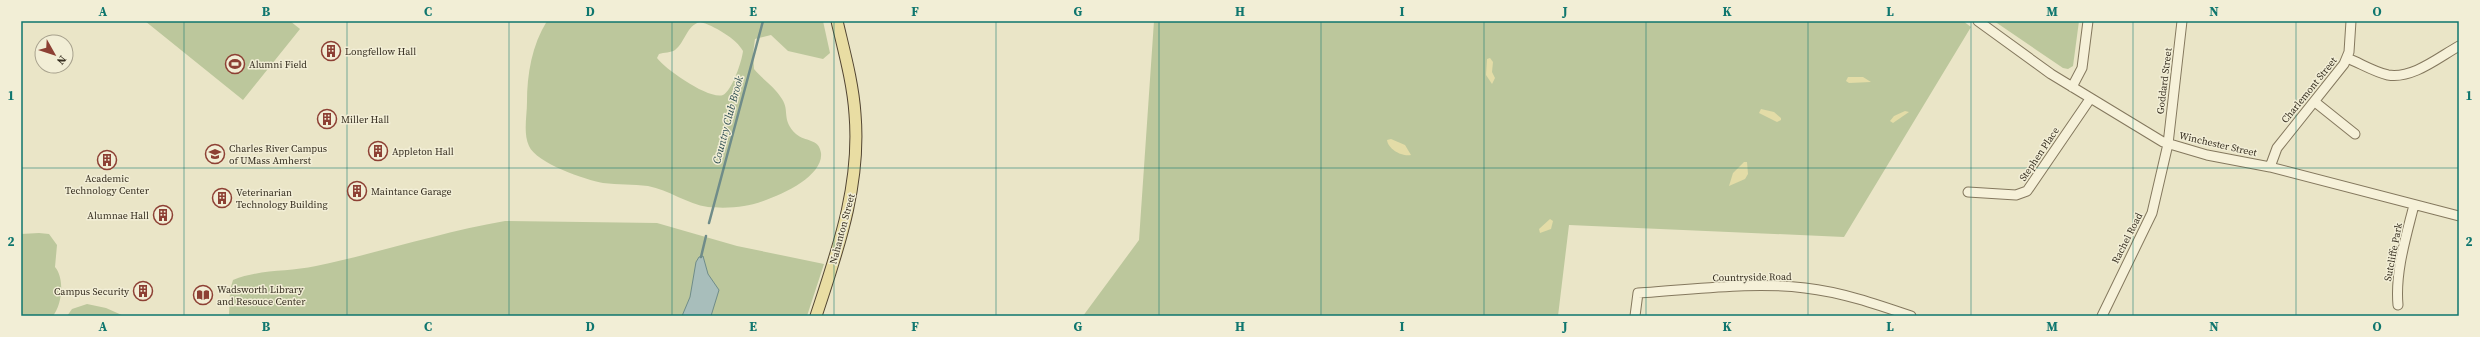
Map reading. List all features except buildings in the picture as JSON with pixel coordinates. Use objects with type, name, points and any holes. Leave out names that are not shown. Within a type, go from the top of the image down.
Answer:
[{"type":"main road","name":"Nahanton Street","points":[[816,316],[846,224],[855,170],[855,106],[837,21]]},
{"type":"street","name":"Winchester Street","points":[[1978,21],[2090,99],[2146,134],[2168,144],[2207,155],[2270,167],[2459,216]]},
{"type":"street","points":[[2072,87],[2082,68],[2088,21]]},
{"type":"street","name":"Goddard Street","points":[[2168,144],[2182,21]]},
{"type":"street","name":"Charlemont Street","points":[[2270,167],[2277,148],[2341,70],[2347,58],[2351,21]]},
{"type":"street","points":[[2347,58],[2387,75],[2395,75],[2418,69],[2459,46]]},
{"type":"street","name":"Stephen Place","points":[[1968,192],[2016,195],[2027,191],[2090,99]]},
{"type":"street","points":[[2315,102],[2355,134]]},
{"type":"street","name":"Rachel Road","points":[[2102,316],[2128,260],[2150,220],[2168,144]]},
{"type":"street","name":"Sutcliffe Park","points":[[2398,305],[2397,289],[2400,268],[2414,205]]},
{"type":"street","name":"Countryside Road","points":[[1635,316],[1638,293],[1765,286],[1804,287],[1832,292],[1910,316]]},
{"type":"green space","name":"Alumni Field","points":[[145,21],[290,21],[300,29],[243,100]]},
{"type":"green space","points":[[547,21],[823,21],[830,53],[823,59],[788,51],[771,35],[755,39],[753,54],[754,69],[782,99],[787,120],[791,129],[796,134],[815,143],[820,148],[821,153],[819,163],[813,172],[803,181],[778,195],[753,204],[726,208],[700,205],[648,186],[603,183],[562,170],[541,159],[533,152],[529,146],[526,136],[529,70],[534,50]],"holes":[[[700,22],[718,29],[730,37],[740,46],[743,51],[741,62],[733,82],[730,88],[723,95],[708,93],[698,88],[678,76],[657,58],[659,54],[672,52],[675,50],[695,24]]]},
{"type":"green space","points":[[1154,21],[1963,21],[1971,27],[1844,237],[1569,225],[1558,316],[1083,316],[1139,240]]},
{"type":"green space","points":[[1994,21],[2079,21],[2073,66],[2068,69],[2063,68]]},
{"type":"green space","points":[[505,221],[657,223],[737,246],[824,264],[807,316],[229,316],[230,290],[233,280],[243,276],[316,266],[457,231]]},
{"type":"green space","points":[[21,234],[49,234],[57,245],[55,267],[60,278],[61,285],[59,305],[53,316],[21,316]]},
{"type":"green space","points":[[87,304],[106,308],[124,316],[67,316],[72,309]]},
{"type":"sand","points":[[1490,58],[1493,62],[1492,72],[1495,78],[1492,84],[1486,75],[1487,59]]},
{"type":"sand","points":[[1848,77],[1863,77],[1871,82],[1849,83],[1846,81]]},
{"type":"sand","points":[[1761,109],[1774,112],[1781,118],[1781,120],[1777,122],[1759,113]]},
{"type":"sand","points":[[1905,111],[1909,112],[1893,123],[1890,121],[1894,116]]},
{"type":"sand","points":[[1391,139],[1405,145],[1411,155],[1404,155],[1396,152],[1388,143],[1387,140]]},
{"type":"sand","points":[[1744,162],[1747,162],[1748,174],[1745,179],[1729,186],[1733,173]]},
{"type":"sand","points":[[1550,219],[1553,221],[1551,229],[1540,233],[1539,229]]},
{"type":"water","points":[[703,256],[708,274],[719,290],[711,316],[682,316],[690,297],[696,262],[699,257]]},
{"type":"waterway","name":"Country Club Brook","points":[[709,223],[763,21]]},
{"type":"waterway","name":"Country Club Brook","points":[[701,257],[706,236]]},
{"type":"place","name":"Longfellow Hall","points":[[331,51]]},
{"type":"place","name":"Alumni Field","points":[[235,64]]},
{"type":"place","name":"Miller Hall","points":[[327,119]]},
{"type":"place","name":"Appleton Hall","points":[[378,151]]},
{"type":"place","name":"Charles River Campus of UMass Amherst","points":[[215,154]]},
{"type":"place","name":"Academic Technology Center","points":[[107,160]]},
{"type":"place","name":"Maintance Garage","points":[[357,191]]},
{"type":"place","name":"Veterinarian Technology Building","points":[[222,198]]},
{"type":"place","name":"Alumnae Hall","points":[[163,215]]},
{"type":"place","name":"Campus Security","points":[[143,291]]},
{"type":"place","name":"Wadsworth Library and Resouce Center","points":[[203,295]]}]
